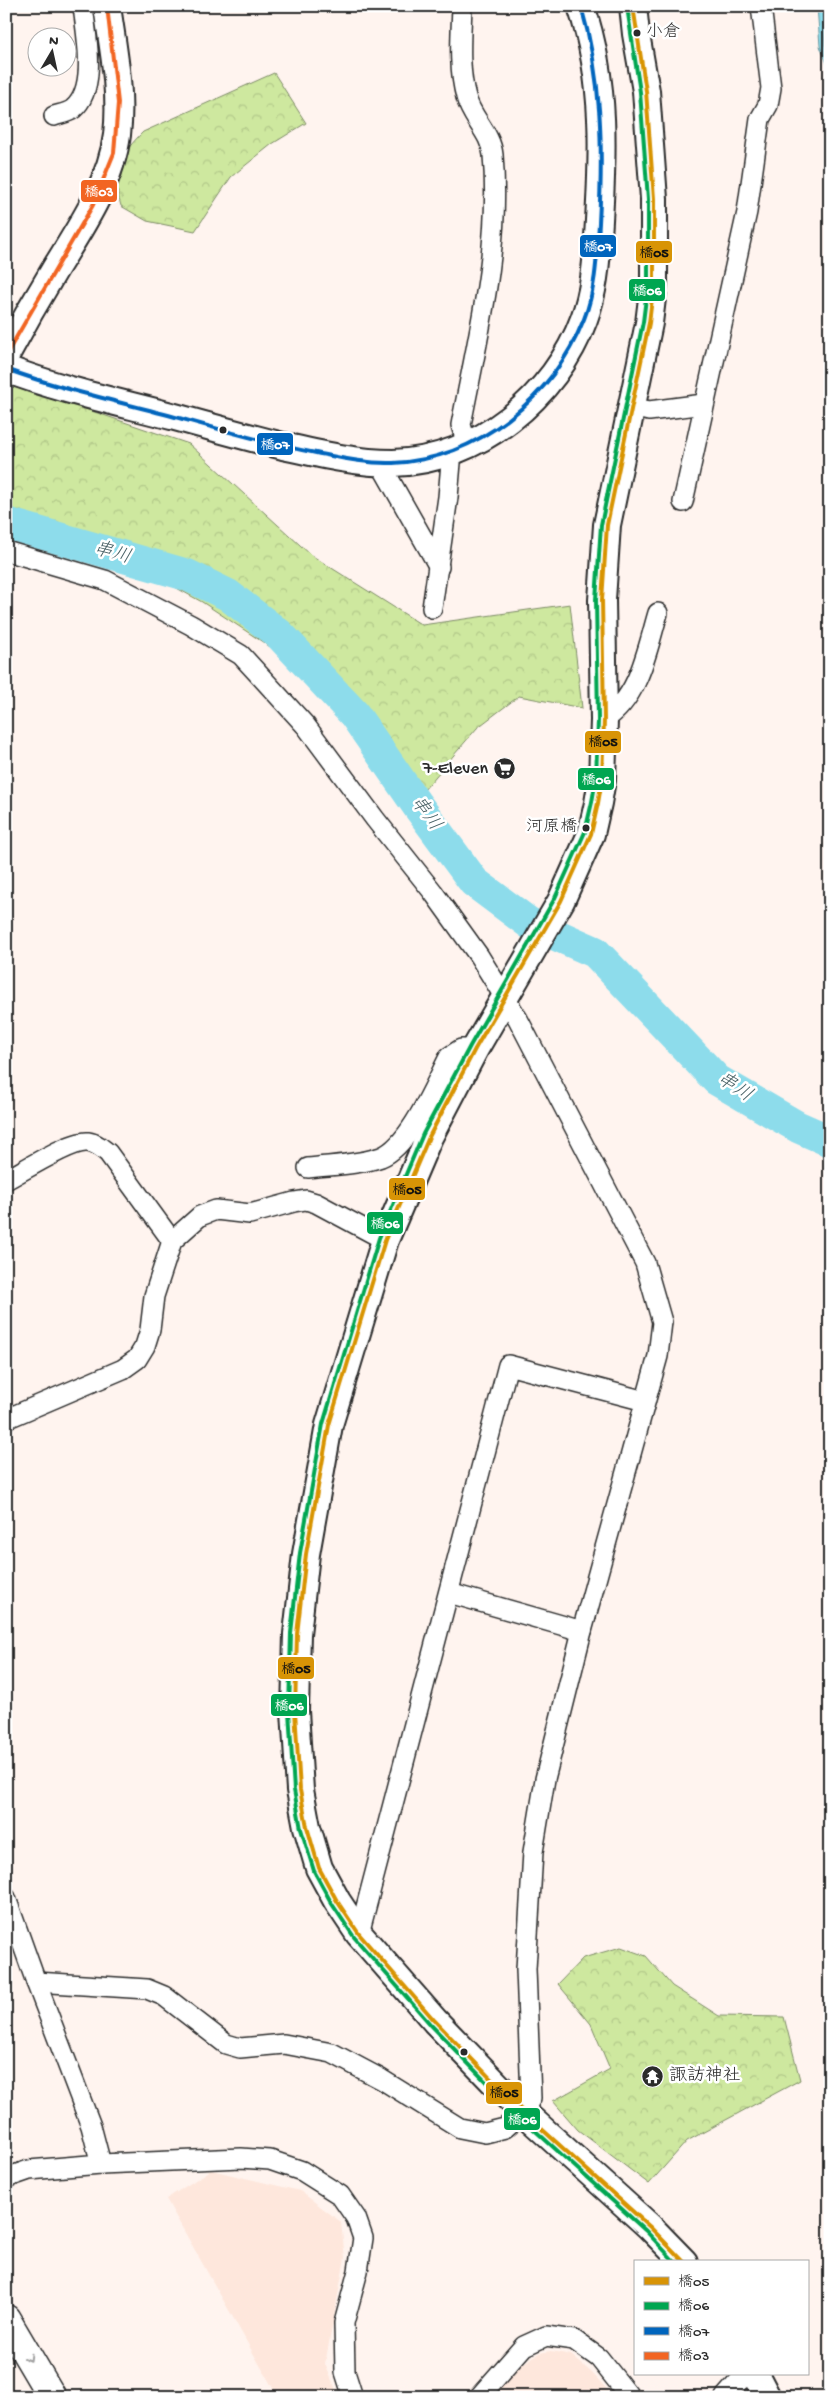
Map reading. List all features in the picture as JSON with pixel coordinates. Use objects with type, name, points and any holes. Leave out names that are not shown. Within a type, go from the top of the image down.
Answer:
[{"type":"highway","points":[[6,2319],[52,2397]]},
{"type":"main road","points":[[6,355],[88,214],[112,156],[116,136],[118,89],[107,6]]},
{"type":"main road","points":[[6,370],[54,386],[241,435],[339,458],[380,463],[416,461],[458,449],[496,429],[523,408],[553,377],[578,335],[591,294],[597,245],[603,128],[596,66],[580,6]]},
{"type":"main road","points":[[633,6],[646,91],[654,199],[654,282],[649,323],[607,525],[602,600],[604,720],[602,780],[598,803],[591,834],[561,901],[506,993],[429,1137],[385,1240],[329,1425],[306,1554],[297,1634],[295,1711],[300,1790],[307,1827],[319,1868],[337,1901],[359,1934],[435,2021],[523,2112],[650,2227],[682,2260]]},
{"type":"main road","points":[[754,2376],[767,2397]]},
{"type":"street","points":[[54,116],[72,110],[83,96],[90,60],[83,6]]},
{"type":"street","points":[[432,608],[439,567],[451,463],[458,449],[491,271],[495,208],[493,152],[487,136],[466,98],[461,64],[462,6]]},
{"type":"street","points":[[683,502],[747,212],[760,119],[768,104],[771,88],[761,6]]},
{"type":"street","points":[[631,408],[649,412],[704,404]]},
{"type":"street","points":[[380,463],[439,567]]},
{"type":"street","points":[[6,551],[105,580],[191,625],[241,655],[306,726],[375,819],[433,892],[506,993],[645,1263],[662,1322],[658,1356],[644,1401],[582,1631],[545,1779],[533,1852],[526,1969],[532,2098],[523,2112],[505,2128],[485,2133],[460,2128],[381,2079],[332,2053],[284,2044],[240,2048],[226,2044],[164,1996],[147,1989],[36,1982]]},
{"type":"street","points":[[604,720],[614,713],[636,682],[658,613]]},
{"type":"street","points":[[308,1168],[365,1162],[383,1156],[407,1134],[449,1057],[461,1049],[475,1049]]},
{"type":"street","points":[[6,1180],[73,1144],[87,1142],[98,1145],[108,1153],[172,1240]]},
{"type":"street","points":[[6,1419],[122,1369],[137,1359],[145,1346],[150,1330],[154,1296],[172,1240],[200,1216],[216,1210],[250,1214],[306,1200],[316,1203],[385,1240]]},
{"type":"street","points":[[359,1934],[508,1365],[644,1401]]},
{"type":"street","points":[[448,1593],[582,1631]]},
{"type":"street","points":[[6,1898],[91,2126],[101,2164]]},
{"type":"street","points":[[6,2178],[29,2170],[101,2164],[240,2158],[270,2160],[302,2171],[340,2195],[356,2218],[363,2238],[358,2271],[344,2323],[345,2372],[353,2397]]},
{"type":"street","points":[[479,2397],[524,2346],[546,2336],[574,2340],[599,2358],[630,2397]]},
{"type":"street","points":[[725,2397],[740,2380],[749,2376]]},
{"type":"shaded area","points":[[211,2170],[300,2191],[341,2222],[345,2258],[325,2364],[339,2397],[278,2397],[166,2199]]},
{"type":"shaded area","points":[[551,2351],[571,2355],[592,2373],[614,2397],[492,2397],[517,2368],[539,2353]]},
{"type":"green space","points":[[274,73],[306,123],[272,144],[231,177],[195,231],[147,221],[121,206],[117,183],[119,165],[122,157],[143,132]]},
{"type":"green space","points":[[6,382],[189,444],[311,555],[422,625],[570,604],[582,708],[519,696],[477,728],[418,797],[323,697],[293,662],[202,602],[100,546],[6,509]]},
{"type":"green space","points":[[621,1947],[646,1956],[672,1986],[719,2016],[784,2017],[800,2080],[687,2141],[649,2184],[578,2130],[553,2101],[610,2069],[591,2024],[558,1984],[583,1958]]},
{"type":"water","points":[[817,6],[830,6],[830,71],[820,46]]},
{"type":"water","points":[[802,1116],[830,1126],[830,1158],[792,1137]]},
{"type":"waterway","name":"串川","points":[[6,523],[187,575],[228,595],[280,635],[354,714],[417,805],[474,882],[529,923],[595,952],[717,1080],[798,1127],[830,1141]]},
{"type":"transit line","name":"橋03","points":[[6,355],[93,205],[114,153],[118,103],[107,6]]},
{"type":"transit line","name":"橋07","points":[[6,369],[70,390],[248,437],[374,463],[425,459],[455,450],[483,436],[509,419],[533,398],[553,374],[570,347],[584,319],[591,296],[598,235],[601,141],[597,87],[588,33],[581,6]]},
{"type":"transit line","name":"橋05","points":[[633,6],[646,91],[654,199],[654,282],[649,323],[607,525],[602,600],[604,720],[602,780],[598,803],[591,834],[561,901],[475,1049],[429,1137],[385,1240],[329,1425],[306,1554],[297,1634],[295,1711],[300,1790],[307,1827],[319,1868],[337,1901],[359,1934],[435,2021],[523,2112],[650,2227],[682,2260]]},
{"type":"transit line","name":"橋06","points":[[627,7],[640,92],[648,199],[648,282],[643,322],[601,525],[596,600],[598,720],[596,779],[592,802],[585,832],[555,898],[470,1046],[423,1134],[379,1238],[323,1424],[300,1553],[291,1633],[289,1711],[294,1790],[301,1829],[314,1871],[332,1904],[354,1937],[431,2025],[519,2116],[646,2231],[673,2260]]},
{"type":"place","name":"小倉","points":[[637,33]]},
{"type":"place","name":"7-Eleven","points":[[504,769]]},
{"type":"place","name":"河原橋","points":[[586,828]]},
{"type":"place","name":"諏訪神社","points":[[653,2076]]}]
